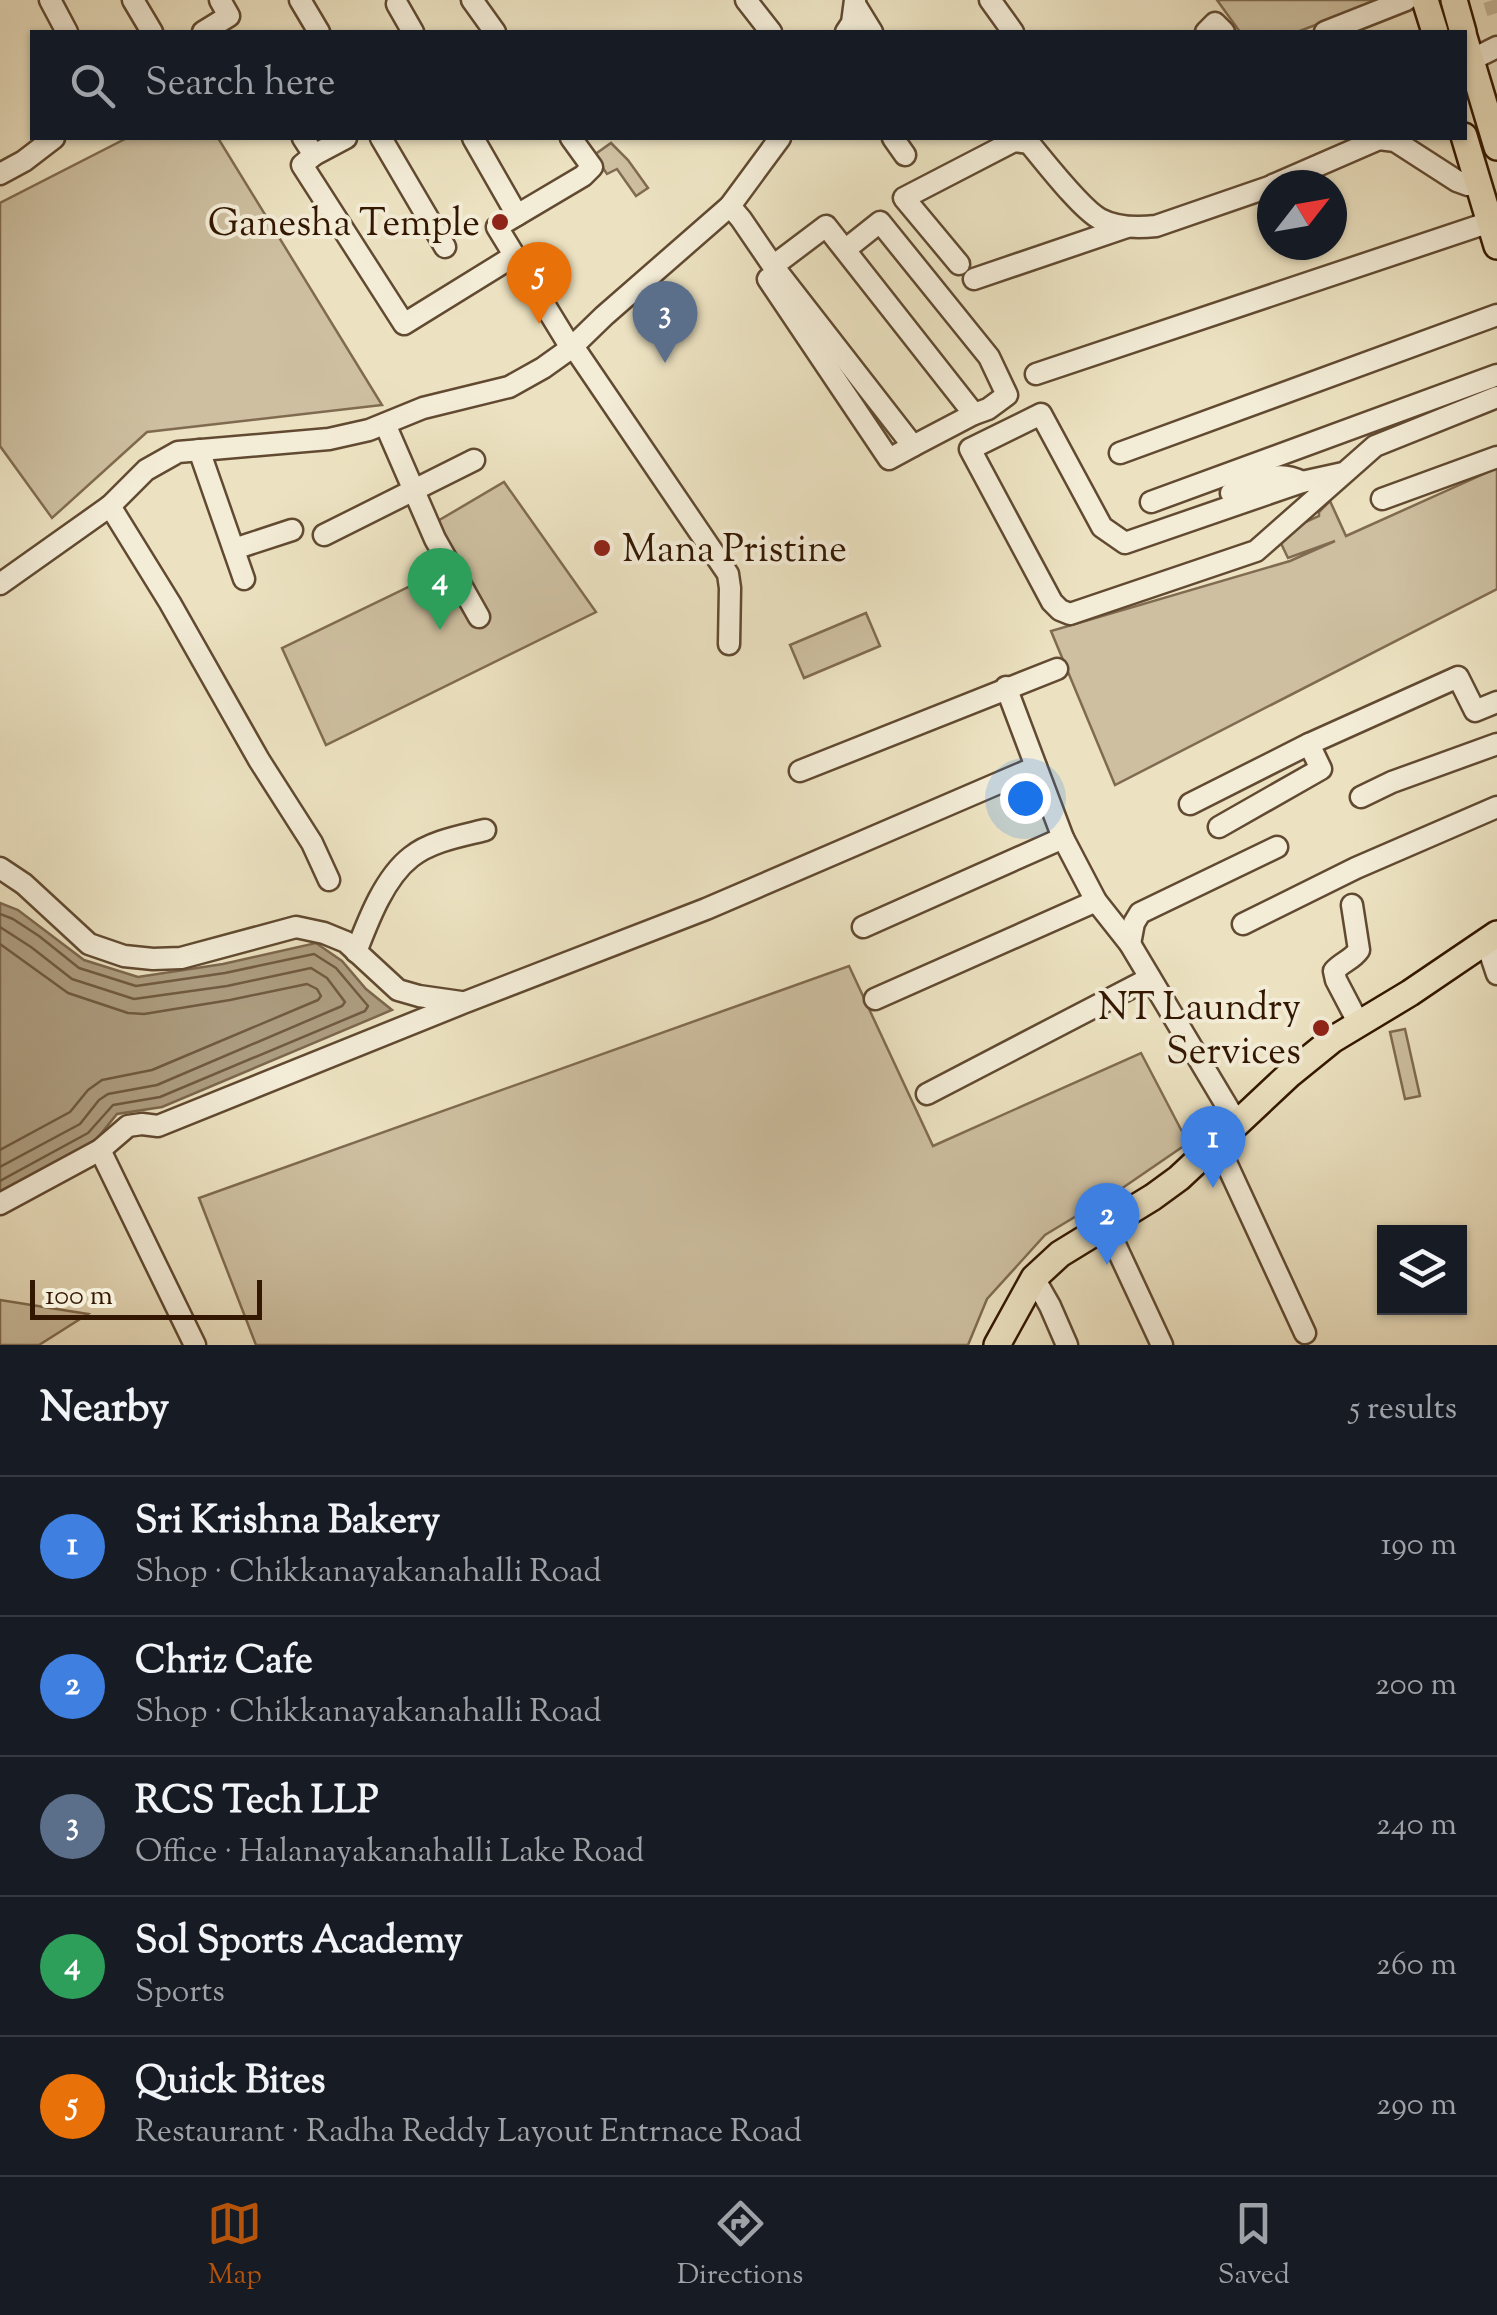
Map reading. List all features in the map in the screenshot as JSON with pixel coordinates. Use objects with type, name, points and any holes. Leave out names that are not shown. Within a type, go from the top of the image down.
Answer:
[{"type":"main road","points":[[1425,0],[1434,30]]},
{"type":"main road","points":[[1454,0],[1462,30]]},
{"type":"main road","points":[[1467,46],[1497,146]]},
{"type":"main road","points":[[1465,140],[1494,234]]},
{"type":"main road","points":[[996,1345],[1034,1278],[1060,1254],[1163,1190],[1332,1040],[1492,938]]},
{"type":"street","points":[[50,0],[66,30]]},
{"type":"street","points":[[134,0],[151,30]]},
{"type":"street","points":[[300,0],[318,30]]},
{"type":"street","points":[[472,0],[494,30]]},
{"type":"street","points":[[746,0],[769,30]]},
{"type":"street","points":[[990,0],[1012,30]]},
{"type":"street","points":[[1330,30],[1406,0]]},
{"type":"street","points":[[847,30],[856,3]]},
{"type":"street","points":[[856,3],[871,30]]},
{"type":"street","points":[[397,4],[412,30]]},
{"type":"street","points":[[206,30],[230,16]]},
{"type":"street","points":[[1467,43],[1497,47]]},
{"type":"street","points":[[0,174],[51,140]]},
{"type":"street","points":[[336,140],[308,146],[302,164],[404,324],[514,256]]},
{"type":"street","points":[[383,140],[445,247]]},
{"type":"street","points":[[474,140],[517,214]]},
{"type":"street","points":[[572,140],[592,167],[497,227],[572,347],[728,574],[728,644]]},
{"type":"street","points":[[0,584],[110,506],[146,470],[178,452],[329,439],[369,430],[423,408],[510,387],[572,347],[725,210],[778,140]]},
{"type":"street","points":[[1129,226],[967,271],[904,198],[1014,140],[1029,144],[1090,212],[1112,224],[1156,226],[1257,191]]},
{"type":"street","points":[[1308,170],[1377,140]]},
{"type":"street","points":[[1392,140],[1462,184],[1478,184]]},
{"type":"street","points":[[725,210],[913,446],[988,409],[1007,395],[989,357],[880,222],[846,248]]},
{"type":"street","points":[[766,262],[826,226],[974,414]]},
{"type":"street","points":[[1036,374],[1494,234]]},
{"type":"street","points":[[1120,453],[1497,314]]},
{"type":"street","points":[[1152,502],[1497,375]]},
{"type":"street","points":[[1343,472],[1302,482],[1125,543],[1102,528],[1041,414],[970,449],[1052,602],[1070,614],[1256,551],[1381,443],[1497,397]]},
{"type":"street","points":[[384,424],[435,539],[479,617]]},
{"type":"street","points":[[199,450],[244,578]]},
{"type":"street","points":[[1382,499],[1497,457]]},
{"type":"street","points":[[324,535],[474,460]]},
{"type":"street","points":[[1220,497],[1276,475],[1288,475],[1302,482]]},
{"type":"street","points":[[1264,495],[1277,532]]},
{"type":"street","points":[[110,506],[312,843],[329,880]]},
{"type":"street","points":[[234,550],[292,530]]},
{"type":"street","points":[[1116,608],[1175,589],[1186,575]]},
{"type":"street","points":[[800,771],[1057,668]]},
{"type":"street","points":[[1190,804],[1309,744],[1458,677],[1475,711],[1497,702]]},
{"type":"street","points":[[1006,687],[1063,838],[1096,901],[1130,944],[1237,1123]]},
{"type":"street","points":[[1219,827],[1322,769],[1309,744]]},
{"type":"street","points":[[1361,796],[1497,744]]},
{"type":"street","points":[[0,1204],[100,1150],[128,1126],[158,1126],[706,909],[1036,766]]},
{"type":"street","points":[[1243,924],[1356,868],[1497,807]]},
{"type":"street","points":[[356,952],[370,914],[410,857],[434,844],[485,830]]},
{"type":"street","points":[[863,927],[1063,838]]},
{"type":"street","points":[[1130,944],[1140,912],[1277,848]]},
{"type":"street","points":[[0,868],[24,884],[89,944],[124,956],[181,958],[296,927],[324,932],[346,942],[398,990],[463,1002]]},
{"type":"street","points":[[875,999],[1096,901]]},
{"type":"street","points":[[1352,906],[1359,950],[1334,972],[1359,1024]]},
{"type":"street","points":[[1492,938],[1497,974]]},
{"type":"street","points":[[927,1094],[1150,978]]},
{"type":"street","points":[[1217,1142],[1306,1333]]},
{"type":"street","points":[[100,1150],[195,1345]]},
{"type":"street","points":[[1106,1225],[1162,1345]]},
{"type":"street","points":[[1034,1278],[1067,1345]]},
{"type":"shaded area","points":[[1217,0],[1382,0],[1302,30],[1239,30]]},
{"type":"shaded area","points":[[123,140],[219,140],[382,405],[147,432],[52,518],[0,446],[0,203]]},
{"type":"shaded area","points":[[611,143],[648,188],[636,196],[617,169],[607,174],[594,155]]},
{"type":"shaded area","points":[[1497,468],[1497,589],[1115,785],[1051,631],[1290,561],[1335,541],[1288,558],[1277,535],[1319,516],[1330,501],[1346,536]]},
{"type":"shaded area","points":[[504,482],[596,612],[326,745],[282,648],[454,565],[436,522]]},
{"type":"shaded area","points":[[866,613],[880,646],[804,678],[790,645]]},
{"type":"shaded area","points":[[849,966],[933,1146],[1141,1053],[1188,1143],[1045,1235],[987,1299],[968,1345],[256,1345],[199,1198]]},
{"type":"shaded area","points":[[1405,1029],[1420,1096],[1405,1099],[1390,1032]]},
{"type":"shaded area","points":[[0,1300],[88,1314],[39,1345],[0,1345]]},
{"type":"water","points":[[0,903],[18,910],[84,960],[138,977],[223,964],[316,943],[342,961],[366,989],[392,1010],[162,1107],[117,1114],[95,1141],[0,1193]]},
{"type":"tunnel","points":[[1493,0],[1497,13]]},
{"type":"place","name":"Ganesha Temple","points":[[500,222]]},
{"type":"place","name":"Quick Bites","points":[[539,324]]},
{"type":"place","name":"RCS Tech LLP","points":[[665,363]]},
{"type":"place","name":"Mana Pristine","points":[[602,548]]},
{"type":"place","name":"Sol Sports Academy","points":[[440,630]]},
{"type":"place","name":"NT Laundry Services","points":[[1321,1028]]},
{"type":"place","name":"Sri Krishna Bakery","points":[[1213,1188]]},
{"type":"place","name":"Chriz Cafe","points":[[1107,1265]]}]
